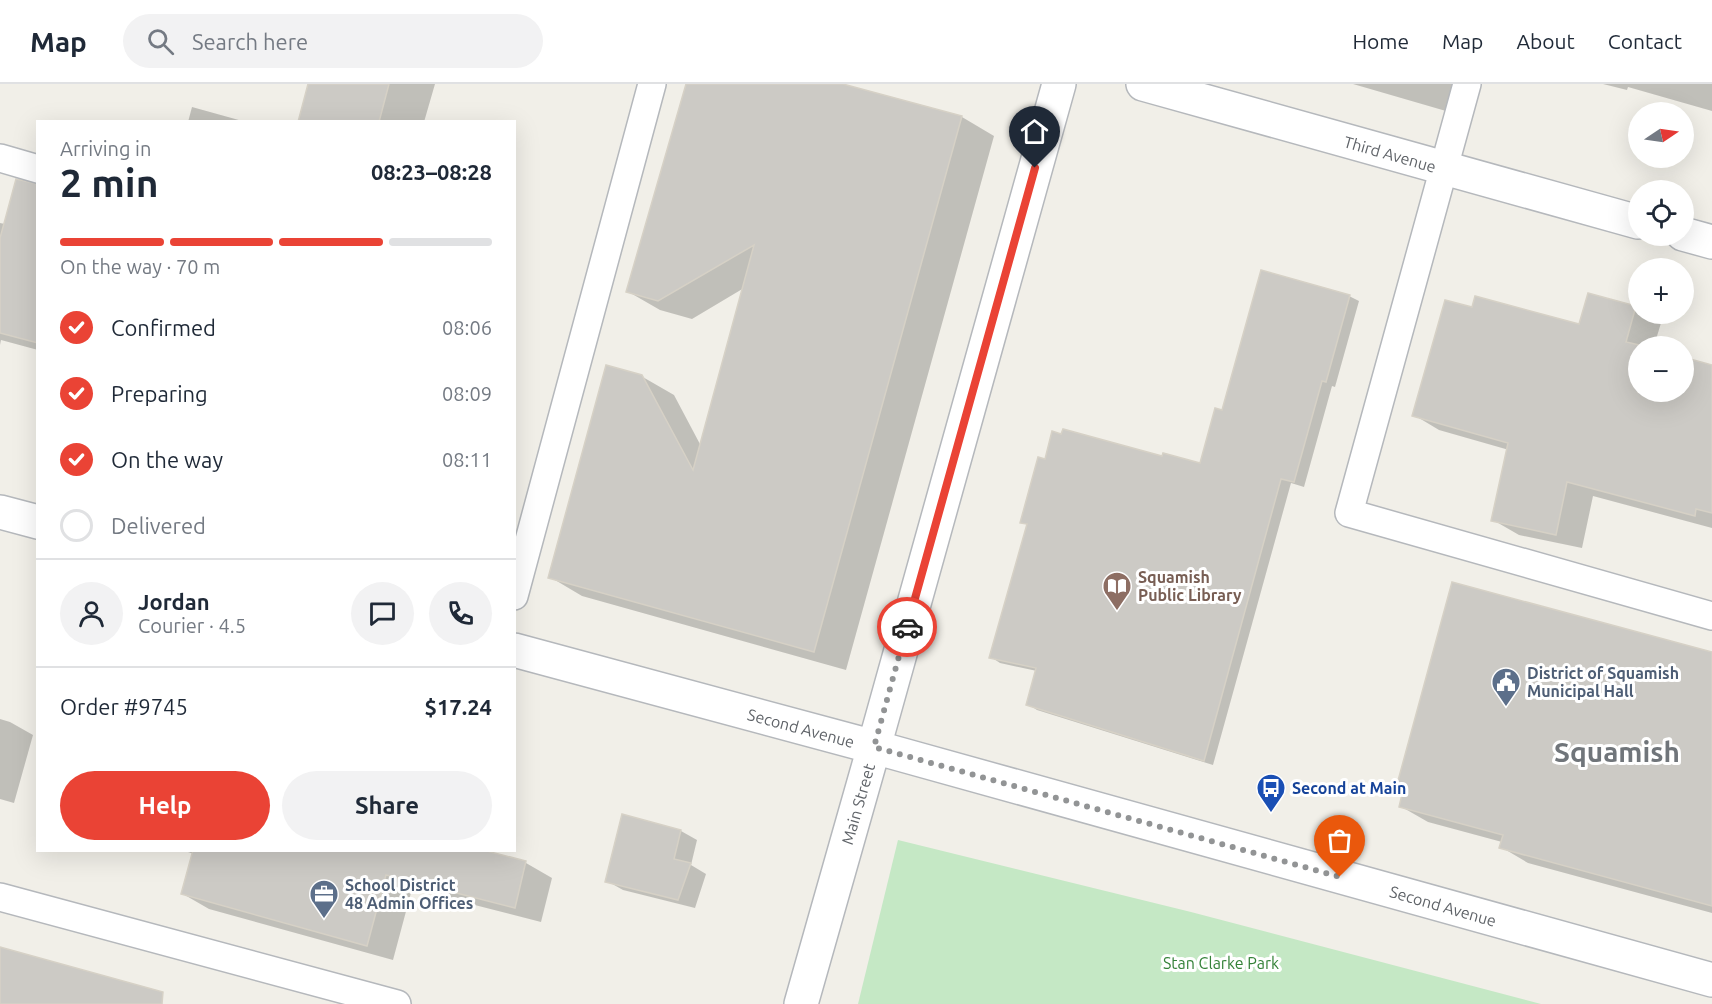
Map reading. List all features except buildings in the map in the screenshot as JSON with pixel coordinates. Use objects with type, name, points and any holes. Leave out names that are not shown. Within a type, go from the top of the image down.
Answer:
[{"type":"street","name":"Main Street","points":[[801,1004],[1059,84]]},
{"type":"street","name":"Third Avenue","points":[[1143,84],[1628,219]]},
{"type":"street","points":[[1694,237],[1712,242]]},
{"type":"street","points":[[0,512],[36,521]]},
{"type":"street","name":"Second Avenue","points":[[516,651],[874,747],[1712,980]]},
{"type":"lane","points":[[516,589],[652,84]]},
{"type":"lane","points":[[1467,84],[1349,513],[1712,616]]},
{"type":"lane","points":[[0,158],[36,169]]},
{"type":"lane","points":[[0,897],[397,1004]]},
{"type":"green space","name":"Stan Clarke Park","points":[[898,840],[1191,912],[1541,1004],[858,1004]]},
{"type":"way so far","points":[[907,627],[874,747],[1340,877]]},
{"type":"place","name":"Squamish Public Library","points":[[1117,612]]},
{"type":"place","name":"District of Squamish Municipal Hall","points":[[1506,708]]},
{"type":"place","name":"Second at Main","points":[[1271,814]]},
{"type":"place","name":"School District 48 Admin Offices","points":[[324,920]]},
{"type":"district","name":"Squamish","points":[[1617,751]]},
{"type":"route","points":[[907,627],[1035,168]]}]
